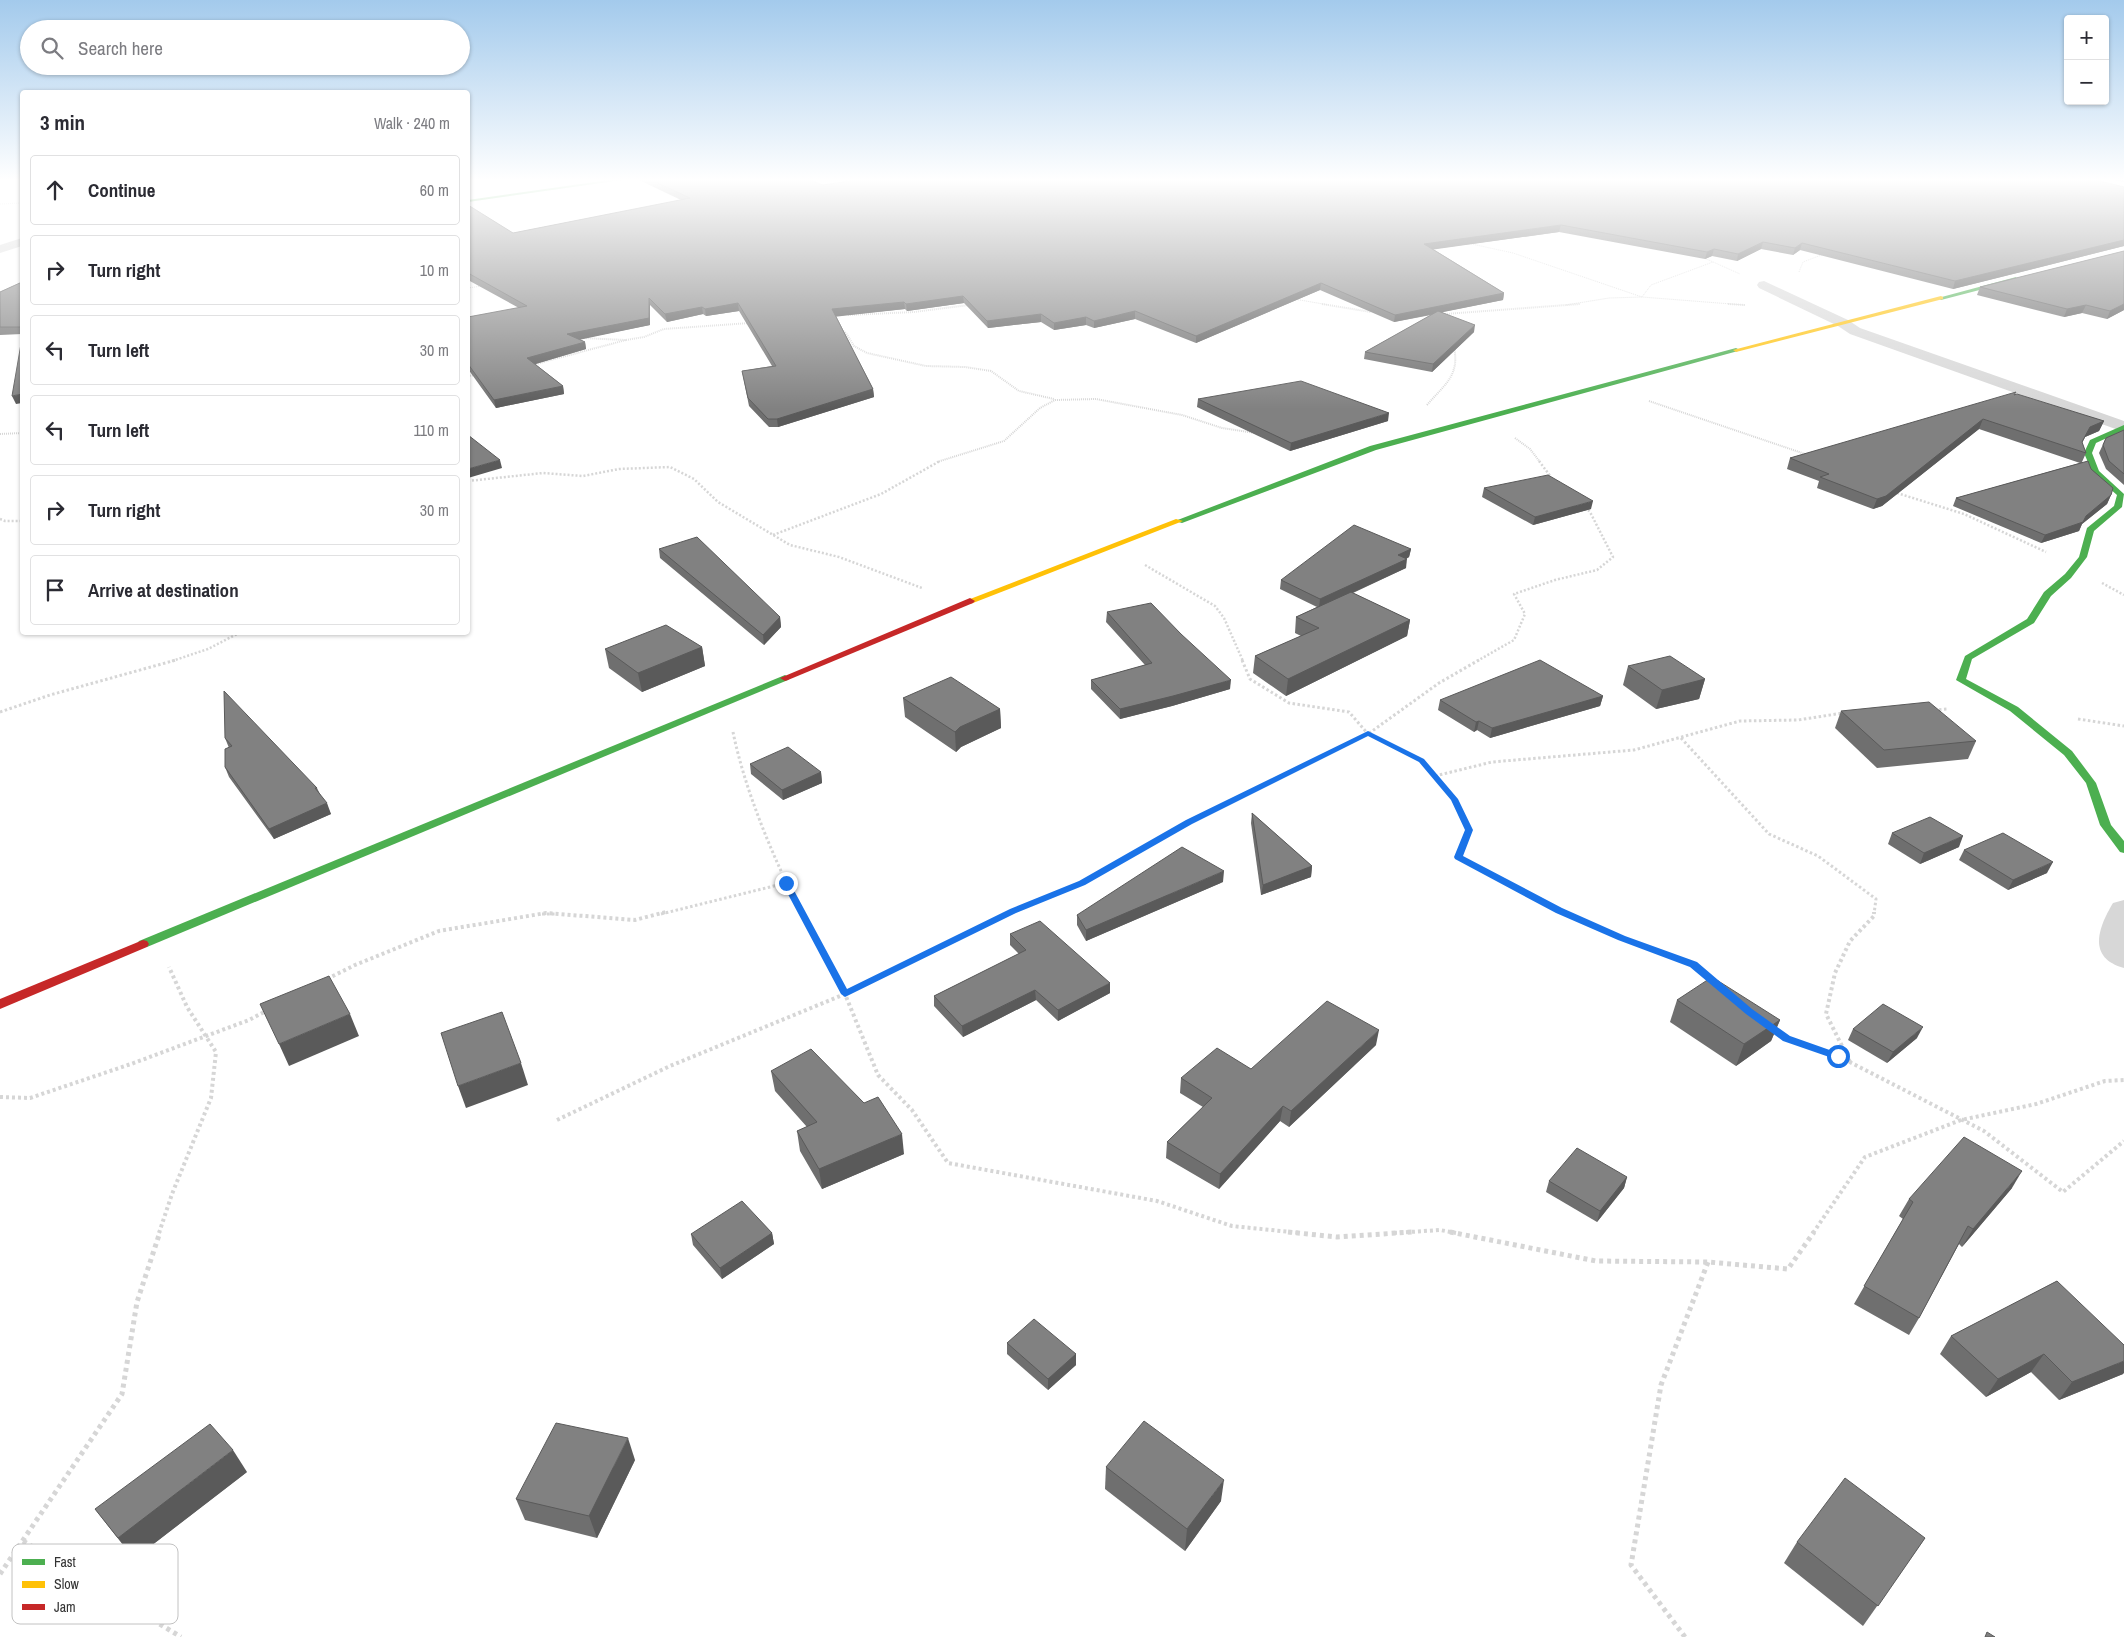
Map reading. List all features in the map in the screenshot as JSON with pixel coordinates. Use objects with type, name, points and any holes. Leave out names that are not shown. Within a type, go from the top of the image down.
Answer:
[{"type":"main road","points":[[0,1004],[965,603],[1373,448],[1606,384],[2024,277]]},
{"type":"main road","points":[[2124,427],[2093,442],[2088,453],[2096,472],[2121,494],[2118,506],[2090,530],[2084,557],[2068,576],[2046,594],[2031,621],[1968,658],[1961,680],[2014,709],[2068,753],[2091,783],[2106,825],[2124,849]]},
{"type":"street","points":[[1764,285],[1843,323],[1855,331],[2124,427]]},
{"type":"street","points":[[2124,910],[2116,924],[2115,951],[2124,958]]},
{"type":"path","points":[[1523,256],[1642,297]]},
{"type":"path","points":[[1701,256],[1764,285],[1799,272],[1803,262],[1816,256]]},
{"type":"path","points":[[1642,297],[1651,285],[1714,262]]},
{"type":"path","points":[[470,288],[485,285]]},
{"type":"path","points":[[1442,314],[1578,304],[1609,298],[1642,297],[1746,305]]},
{"type":"path","points":[[1287,298],[1378,313]]},
{"type":"path","points":[[841,315],[914,312],[935,308],[977,305]]},
{"type":"path","points":[[531,365],[644,337],[664,329],[758,323]]},
{"type":"path","points":[[834,324],[846,334],[854,346],[867,353],[926,366],[965,367],[991,371],[1019,391],[1055,400],[1096,399],[1182,415],[1222,428],[1262,433]]},
{"type":"path","points":[[582,338],[626,340]]},
{"type":"path","points":[[1436,431],[1418,416],[1429,402],[1441,392],[1456,370],[1454,345]]},
{"type":"path","points":[[470,376],[476,375]]},
{"type":"path","points":[[1606,384],[1670,409],[1707,419],[1811,456]]},
{"type":"path","points":[[773,535],[881,494],[937,462],[1004,441],[1040,408],[1055,400]]},
{"type":"path","points":[[1483,418],[1530,449],[1555,481]]},
{"type":"path","points":[[0,434],[20,433]]},
{"type":"path","points":[[470,481],[542,473],[583,476],[619,469],[670,467],[694,479],[718,502],[790,545],[839,557],[965,603]]},
{"type":"path","points":[[1897,493],[1964,514],[2041,549],[2124,595]]},
{"type":"path","points":[[557,1120],[670,1066],[845,994],[1013,911],[1082,883],[1189,822],[1368,734],[1439,683],[1514,640],[1525,614],[1514,594],[1555,580],[1598,570],[1613,557],[1590,512],[1583,506]]},
{"type":"path","points":[[0,519],[20,521]]},
{"type":"path","points":[[1116,545],[1150,569],[1215,606],[1224,618],[1250,679],[1289,703],[1349,712],[1368,734],[1422,760],[1454,799],[1469,830],[1458,857],[1559,910],[1622,938],[1694,964],[1714,982]]},
{"type":"path","points":[[0,712],[28,701],[123,676],[204,651],[235,635]]},
{"type":"path","points":[[726,702],[740,767],[786,883],[845,994],[878,1075],[912,1110],[948,1163],[1157,1201],[1232,1226],[1337,1237],[1440,1230],[1596,1260],[1708,1262],[1788,1270],[1865,1157],[1961,1120],[2036,1104],[2105,1081],[2124,1080]]},
{"type":"path","points":[[1925,710],[1953,709]]},
{"type":"path","points":[[1435,776],[1492,762],[1634,750],[1740,721],[1798,720],[1851,713]]},
{"type":"path","points":[[2068,718],[2124,726]]},
{"type":"path","points":[[1681,738],[1769,834],[1818,856],[1876,899],[1874,916],[1850,941],[1836,973],[1826,1014],[1851,1062]]},
{"type":"path","points":[[320,983],[355,965],[439,931],[546,913],[635,920],[786,883]]},
{"type":"path","points":[[21,1544],[122,1394],[137,1302],[172,1194],[211,1098],[216,1052],[187,1007],[157,939]]},
{"type":"path","points":[[0,1096],[30,1098],[131,1064],[249,1020],[266,1011]]},
{"type":"path","points":[[1772,1027],[1787,1038],[1851,1062],[1984,1131],[2063,1192],[2124,1141]]},
{"type":"path","points":[[1685,1637],[1631,1565],[1661,1385],[1708,1262]]},
{"type":"path","points":[[23,1541],[28,1544]]},
{"type":"path","points":[[0,1574],[12,1557]]},
{"type":"path","points":[[156,1624],[181,1637]]},
{"type":"building","points":[[470,256],[1444,256],[1504,293],[1395,315],[1321,283],[1196,336],[1135,311],[1094,321],[1086,317],[1054,323],[1041,314],[987,321],[963,296],[906,304],[904,302],[832,309],[873,389],[777,419],[768,419],[748,398],[742,371],[776,366],[738,303],[665,314],[649,298],[649,318],[567,334],[585,342],[527,358],[563,386],[494,400],[470,367],[470,317],[527,306],[470,274]]},
{"type":"building","points":[[1856,256],[2056,256],[1955,281]]},
{"type":"building","points":[[2102,256],[2124,256],[2124,304],[2110,311],[2086,305],[2067,309],[1980,287]]},
{"type":"building","points":[[20,283],[20,327],[0,327],[0,292]]},
{"type":"building","points":[[1438,311],[1475,325],[1433,364],[1365,352]]},
{"type":"building","points":[[20,350],[20,394],[12,396]]},
{"type":"building","points":[[1301,381],[1389,413],[1291,443],[1198,399]]},
{"type":"building","points":[[2016,392],[2014,395],[2017,394],[2104,421],[2090,427],[2082,442],[2086,453],[1983,419],[1886,496],[1877,499],[1820,477],[1829,474],[1790,458]]},
{"type":"building","points":[[2124,430],[2124,474],[2109,461],[2103,445],[2106,438]]},
{"type":"building","points":[[470,437],[500,460],[470,468]]},
{"type":"building","points":[[2088,461],[2091,469],[2113,488],[2111,495],[2086,516],[2083,522],[2045,535],[1956,498]]},
{"type":"building","points":[[1548,475],[1593,501],[1535,517],[1484,488]]},
{"type":"building","points":[[1354,525],[1411,549],[1398,555],[1407,559],[1320,599],[1281,580]]},
{"type":"building","points":[[697,537],[780,617],[763,635],[659,549]]},
{"type":"building","points":[[1351,592],[1410,620],[1288,679],[1255,656],[1319,628],[1296,617]]},
{"type":"building","points":[[1151,603],[1181,634],[1231,680],[1120,709],[1091,680],[1152,663],[1107,612]]},
{"type":"building","points":[[666,625],[702,647],[638,673],[605,649]]},
{"type":"building","points":[[1670,656],[1705,679],[1662,690],[1628,666]]},
{"type":"building","points":[[1540,660],[1603,696],[1492,728],[1479,721],[1476,722],[1440,700]]},
{"type":"building","points":[[951,677],[1000,709],[960,727],[955,732],[903,698]]},
{"type":"building","points":[[224,691],[317,788],[315,788],[327,803],[269,829],[225,767],[225,749],[232,746],[225,738]]},
{"type":"building","points":[[1929,702],[1976,741],[1884,750],[1841,711]]},
{"type":"building","points":[[788,747],[821,772],[782,790],[750,764]]},
{"type":"building","points":[[1252,813],[1312,866],[1263,885]]},
{"type":"building","points":[[1930,817],[1963,836],[1924,853],[1892,833]]},
{"type":"building","points":[[2003,833],[2053,862],[2013,880],[1964,850]]},
{"type":"building","points":[[1182,847],[1224,871],[1086,930],[1077,915]]},
{"type":"building","points":[[1040,921],[1110,983],[1058,1010],[1035,990],[962,1026],[934,996],[1026,950],[1010,934]]},
{"type":"building","points":[[329,976],[350,1014],[279,1044],[260,1004]]},
{"type":"building","points":[[1712,977],[1780,1020],[1744,1044],[1677,1000]]},
{"type":"building","points":[[1327,1001],[1379,1030],[1291,1111],[1283,1106],[1220,1174],[1167,1142],[1212,1098],[1181,1078],[1217,1048],[1251,1069]]},
{"type":"building","points":[[1883,1004],[1923,1027],[1893,1052],[1853,1029]]},
{"type":"building","points":[[502,1012],[521,1063],[458,1086],[441,1033]]},
{"type":"building","points":[[811,1049],[864,1103],[878,1097],[902,1134],[819,1169],[797,1131],[817,1122],[771,1071]]},
{"type":"building","points":[[1964,1137],[2022,1171],[1973,1229],[1968,1226],[1919,1318],[1864,1286],[1913,1202],[1909,1199]]},
{"type":"building","points":[[1577,1148],[1627,1177],[1600,1211],[1549,1181]]},
{"type":"building","points":[[742,1201],[772,1233],[720,1268],[691,1234]]},
{"type":"building","points":[[2057,1281],[2124,1345],[2124,1361],[2072,1382],[2044,1354],[1998,1379],[1951,1336]]},
{"type":"building","points":[[1034,1319],[1076,1354],[1048,1379],[1007,1343]]},
{"type":"building","points":[[1144,1421],[1224,1480],[1187,1529],[1106,1467]]},
{"type":"building","points":[[556,1423],[628,1438],[589,1516],[516,1499]]},
{"type":"building","points":[[210,1424],[233,1450],[118,1538],[95,1509]]},
{"type":"building","points":[[1845,1478],[1925,1538],[1878,1606],[1797,1542]]},
{"type":"building","points":[[1987,1632],[1995,1637],[1985,1637]]},
{"type":"traffic: fast","points":[[1941,298],[2016,279]]},
{"type":"traffic: fast","points":[[1179,521],[1373,448],[1736,350]]},
{"type":"traffic: fast","points":[[2124,427],[2093,442],[2088,453],[2096,472],[2121,495],[2118,507],[2090,530],[2083,557],[2068,576],[2047,594],[2031,621],[1968,658],[1961,680],[2014,709],[2068,753],[2091,783],[2106,825],[2124,849]]},
{"type":"traffic: fast","points":[[143,944],[785,678]]},
{"type":"traffic: slow","points":[[1736,350],[1941,298]]},
{"type":"traffic: slow","points":[[970,601],[1179,521]]},
{"type":"traffic: jam","points":[[785,678],[970,601]]},
{"type":"traffic: jam","points":[[0,1004],[143,944]]},
{"type":"route","points":[[786,883],[845,994],[1013,911],[1082,883],[1189,822],[1368,734],[1422,760],[1454,799],[1469,830],[1458,857],[1559,910],[1622,938],[1694,964],[1749,1011],[1787,1038],[1838,1056]]}]
